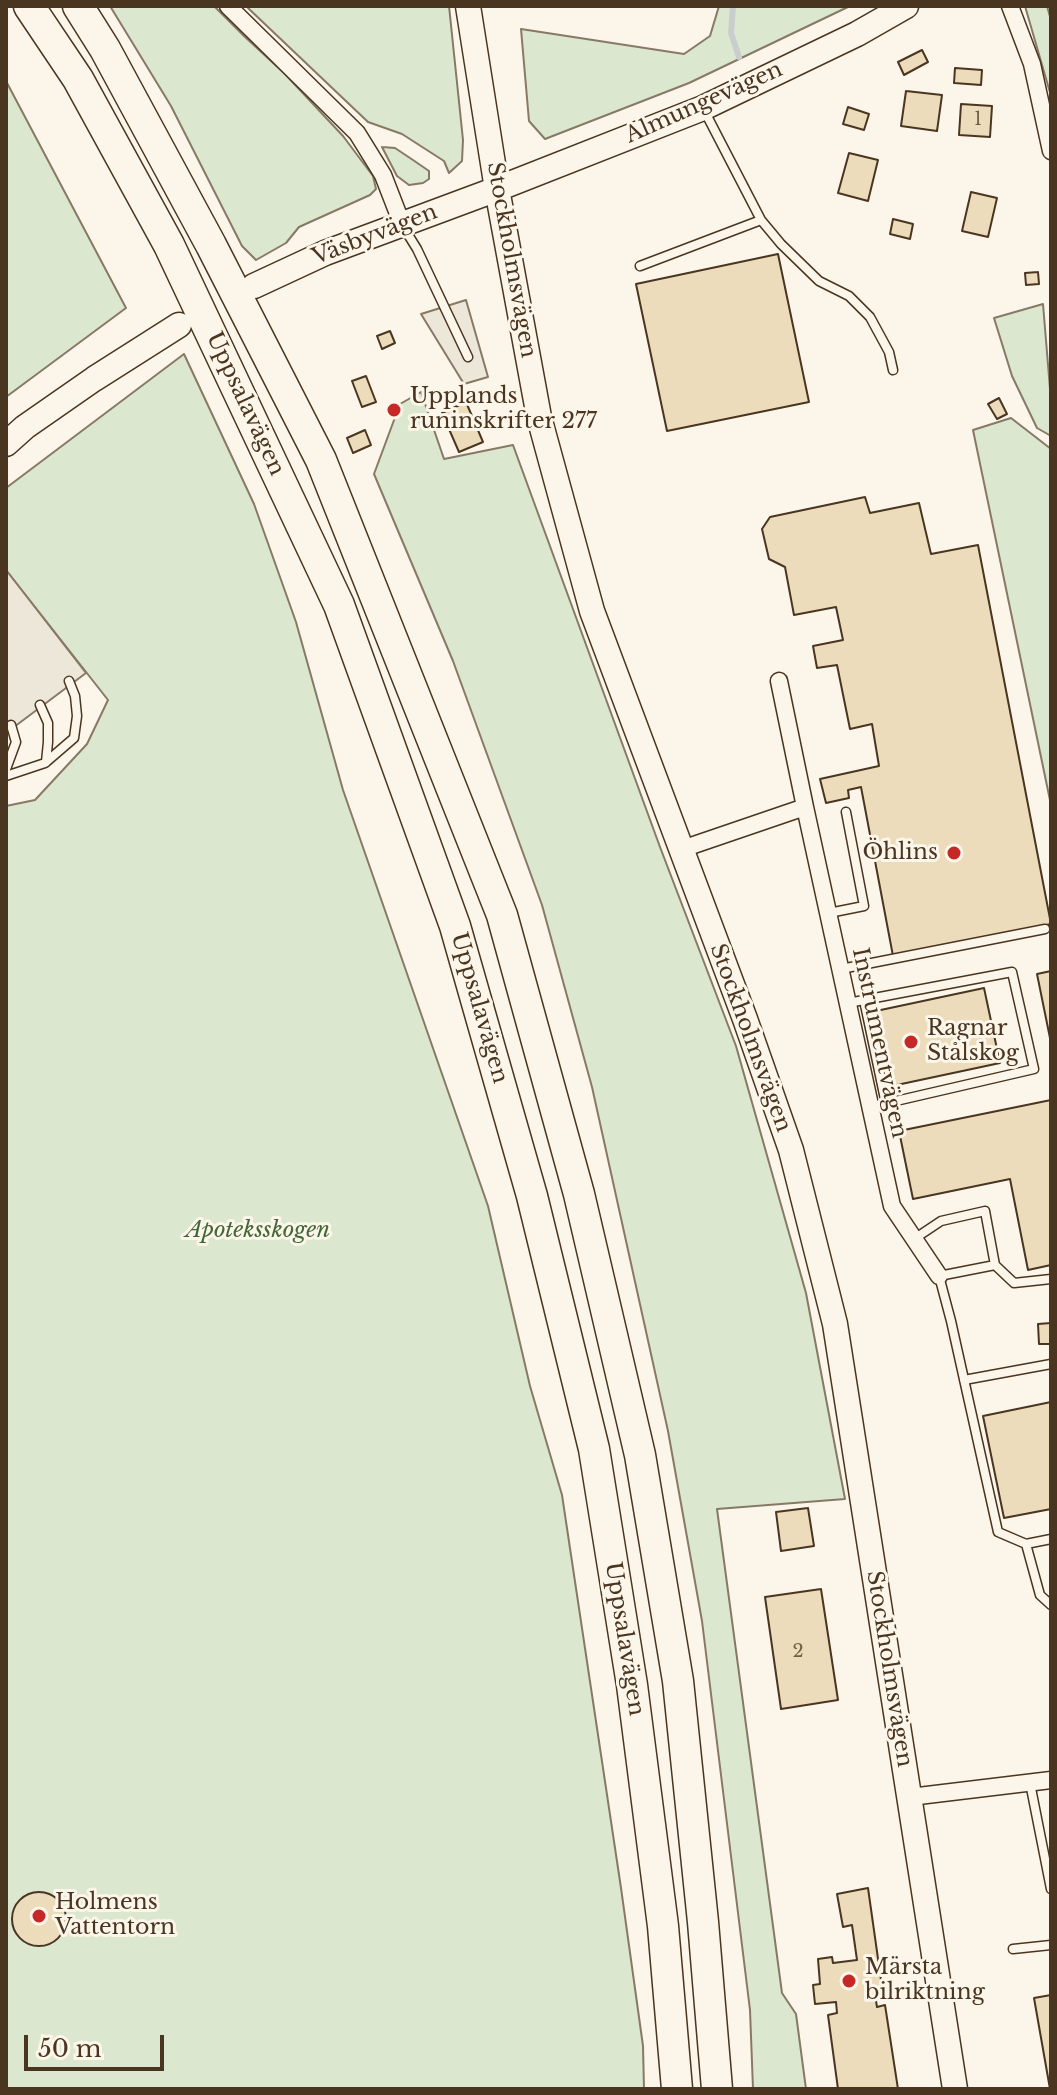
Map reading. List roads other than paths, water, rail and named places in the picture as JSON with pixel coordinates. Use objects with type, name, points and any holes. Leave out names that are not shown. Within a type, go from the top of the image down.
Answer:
[{"type":"highway","name":"Uppsalavägen","points":[[29,6],[78,79],[169,245],[333,591],[455,926],[532,1196],[594,1449],[632,1685],[663,1926],[677,2089]]},
{"type":"highway","name":"Uppsalavägen","points":[[78,6],[105,49],[211,245],[321,460],[502,915],[579,1194],[640,1455],[678,1681],[717,2089]]},
{"type":"street","name":"Stockholmsvägen","points":[[468,6],[497,189],[539,417],[588,596],[791,1150],[835,1324],[955,2089]]},
{"type":"street","name":"Almungevägen","points":[[497,189],[703,108],[857,34],[906,6]]},
{"type":"street","points":[[1010,6],[1032,64],[1051,151]]},
{"type":"street","points":[[235,9],[357,133],[383,175],[402,224]]},
{"type":"street","name":"Väsbyvägen","points":[[254,286],[325,253],[497,189]]},
{"type":"street","points":[[6,444],[94,379],[179,325]]},
{"type":"street","name":"Instrumentvägen","points":[[779,681],[840,969],[856,1002],[878,1106],[892,1206],[939,1276]]},
{"type":"street","points":[[682,849],[805,807]]},
{"type":"street","points":[[910,1797],[1051,1780]]},
{"type":"lane","points":[[703,108],[761,220],[819,281],[849,296],[870,317],[889,352],[893,370]]},
{"type":"lane","points":[[640,266],[761,220]]},
{"type":"lane","points":[[402,224],[468,357]]},
{"type":"lane","points":[[6,776],[45,763],[74,738],[77,716],[75,696],[69,681]]},
{"type":"lane","points":[[40,705],[48,723],[45,763]]},
{"type":"lane","points":[[6,769],[16,742],[11,725]]},
{"type":"lane","points":[[828,913],[864,906],[846,812]]},
{"type":"lane","points":[[840,969],[1045,929]]},
{"type":"lane","points":[[856,1002],[1012,972],[1034,1069],[878,1106]]},
{"type":"lane","points":[[913,1239],[941,1221],[985,1211],[995,1265],[1014,1283],[1051,1279]]},
{"type":"lane","points":[[995,1265],[939,1276],[998,1532],[1026,1544],[1051,1539]]},
{"type":"lane","points":[[964,1380],[1051,1364]]},
{"type":"lane","points":[[1026,1544],[1040,1595],[1051,1605]]},
{"type":"lane","points":[[1030,1783],[1051,1889]]},
{"type":"lane","points":[[1013,1949],[1051,1945]]},
{"type":"waterway","points":[[733,6],[731,33],[739,57]]},
{"type":"place","name":"Upplands runinskrifter 277","points":[[394,410]]},
{"type":"place","name":"Öhlins","points":[[954,853]]},
{"type":"place","name":"Ragnar Stålskog","points":[[911,1042]]},
{"type":"place","name":"Holmens Vattentorn","points":[[39,1916]]},
{"type":"place","name":"Märsta bilriktning","points":[[849,1981]]},
{"type":"park label","name":"Apoteksskogen","points":[[258,1231]]}]
